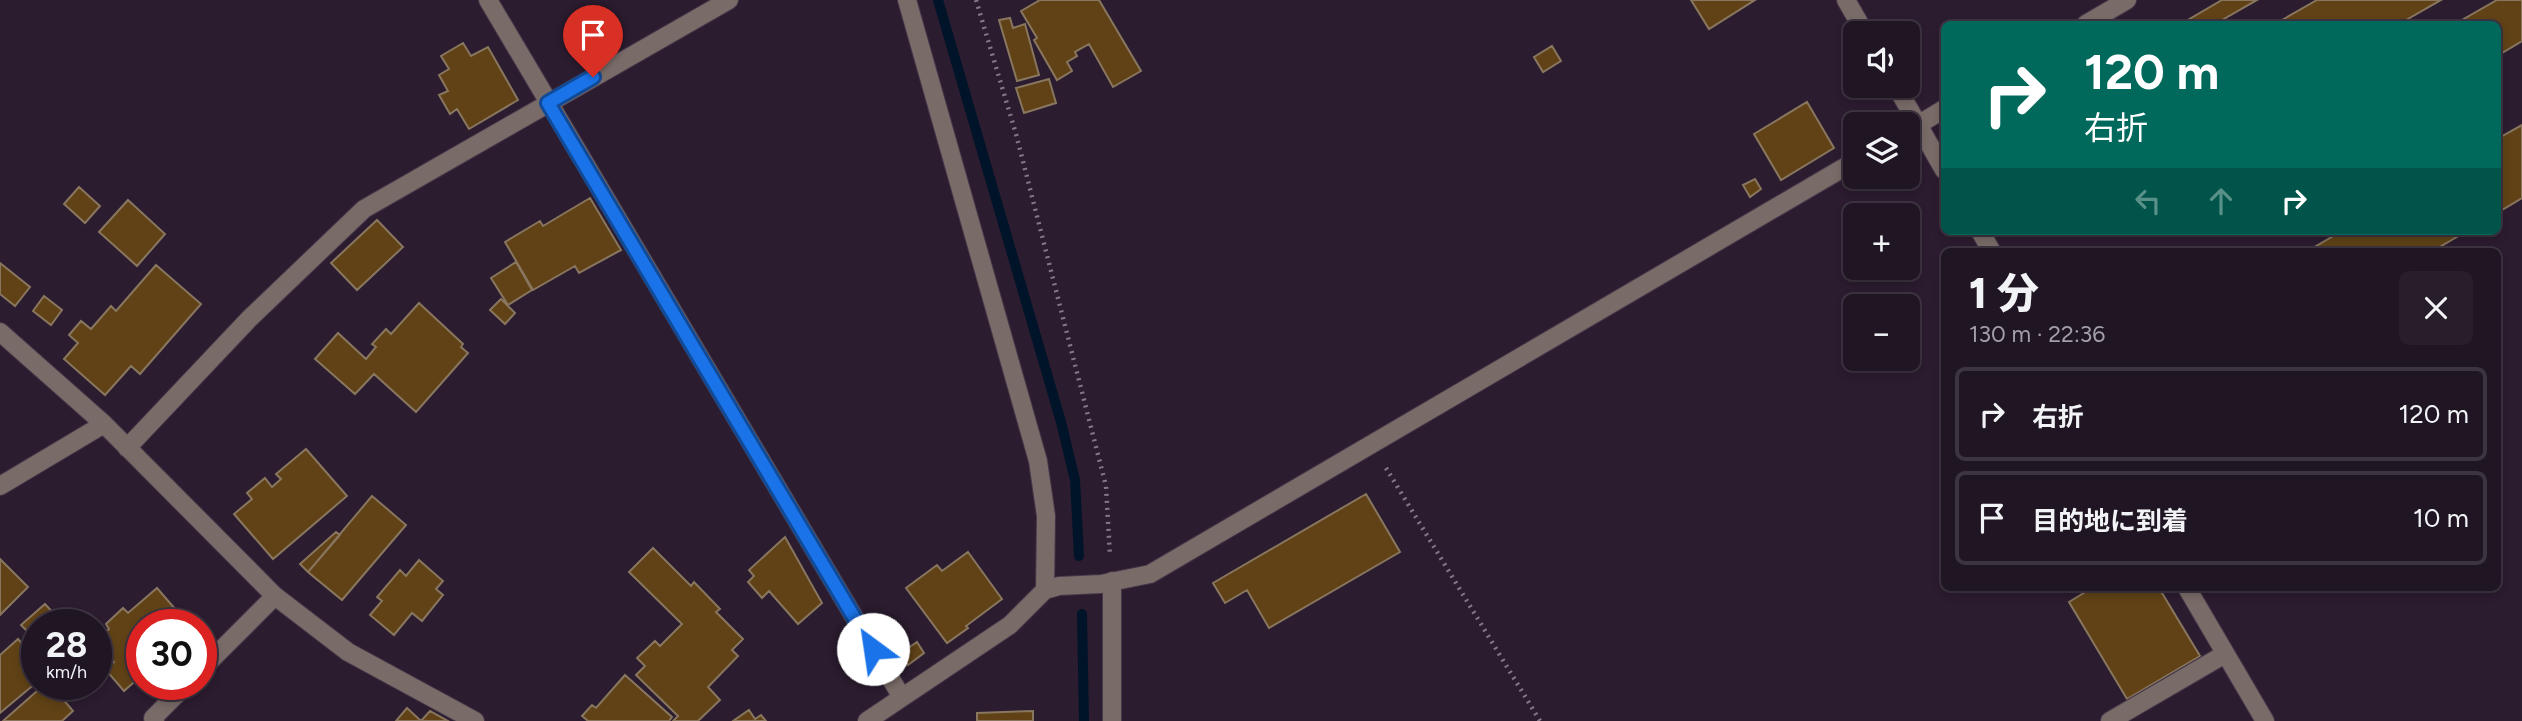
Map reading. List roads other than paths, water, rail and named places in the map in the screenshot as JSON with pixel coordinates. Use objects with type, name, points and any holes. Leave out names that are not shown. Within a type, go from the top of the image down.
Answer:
[{"type":"street","points":[[488,0],[901,696]]},
{"type":"street","points":[[127,448],[249,319],[364,209],[729,0]]},
{"type":"street","points":[[907,0],[1038,461],[1046,516],[1045,590]]},
{"type":"street","points":[[1846,0],[1858,21]]},
{"type":"street","points":[[2091,21],[2127,0]]},
{"type":"street","points":[[1920,124],[1941,111]]},
{"type":"street","points":[[1920,137],[1941,166]]},
{"type":"street","points":[[867,721],[1010,625],[1045,590],[1059,586],[1101,584],[1150,574],[1843,169]]},
{"type":"street","points":[[0,332],[104,424],[275,596],[348,652],[475,721]]},
{"type":"street","points":[[0,486],[104,424]]},
{"type":"street","points":[[1112,581],[1112,721]]},
{"type":"street","points":[[2189,591],[2264,721]]},
{"type":"street","points":[[217,654],[275,596]]},
{"type":"street","points":[[2110,721],[2225,654]]},
{"type":"street","points":[[155,721],[153,718],[171,700]]},
{"type":"waterway","points":[[938,0],[1061,422],[1075,480],[1079,556]]},
{"type":"waterway","points":[[1082,614],[1084,721]]}]
